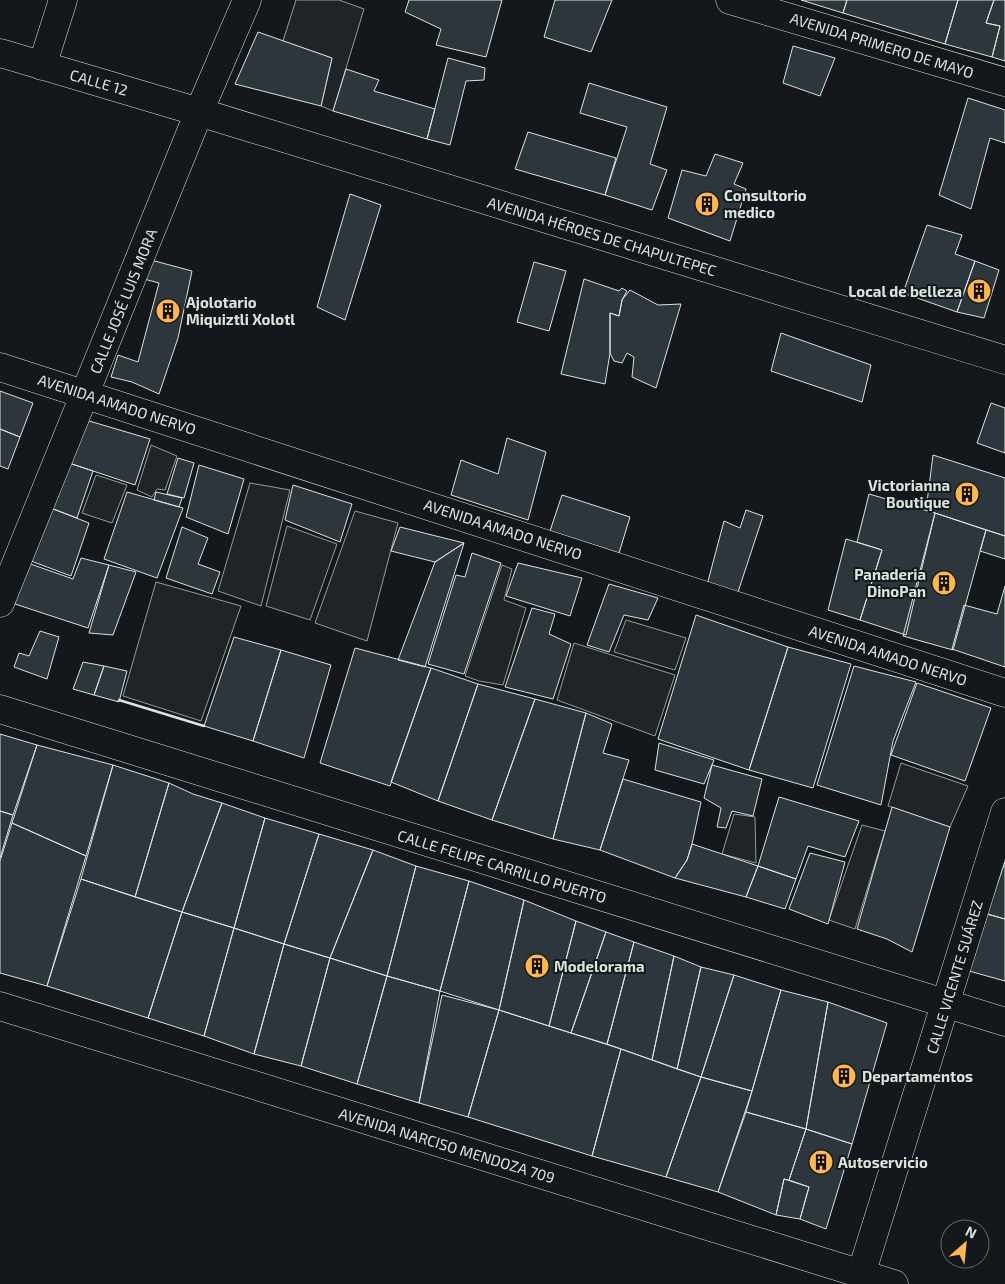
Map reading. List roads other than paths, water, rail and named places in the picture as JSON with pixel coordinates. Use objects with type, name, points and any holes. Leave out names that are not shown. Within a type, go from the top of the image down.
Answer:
[{"type":"street","points":[[42,66],[63,0]]},
{"type":"street","name":"CALLE JOSÉ LUIS MORA","points":[[0,603],[199,112],[247,0]]},
{"type":"street","name":"AVENIDA PRIMERO DE MAYO","points":[[730,0],[1005,82]]},
{"type":"street","name":"CALLE 12","points":[[0,53],[199,112]]},
{"type":"street","name":"AVENIDA HÉROES DE CHAPULTEPEC","points":[[199,112],[1005,360]]},
{"type":"street","name":"AVENIDA AMADO NERVO","points":[[0,367],[86,393],[1005,693]]},
{"type":"street","name":"CALLE FELIPE CARRILLO PUERTO","points":[[0,710],[1005,1022]]},
{"type":"street","name":"CALLE VICENTE SUÁREZ","points":[[860,1279],[1005,812]]},
{"type":"street","name":"AVENIDA NARCISO MENDOZA 709","points":[[0,1006],[860,1279],[894,1284]]},
{"type":"place","name":"Consultorio medico","points":[[707,204]]},
{"type":"place","name":"Local de belleza","points":[[979,291]]},
{"type":"place","name":"Ajolotario Miquiztli Xolotl","points":[[168,311]]},
{"type":"place","name":"Victorianna Boutique","points":[[967,494]]},
{"type":"place","name":"Panaderia DinoPan","points":[[944,583]]},
{"type":"place","name":"Modelorama","points":[[537,966]]},
{"type":"place","name":"Departamentos","points":[[844,1076]]},
{"type":"place","name":"Autoservicio","points":[[821,1162]]}]
